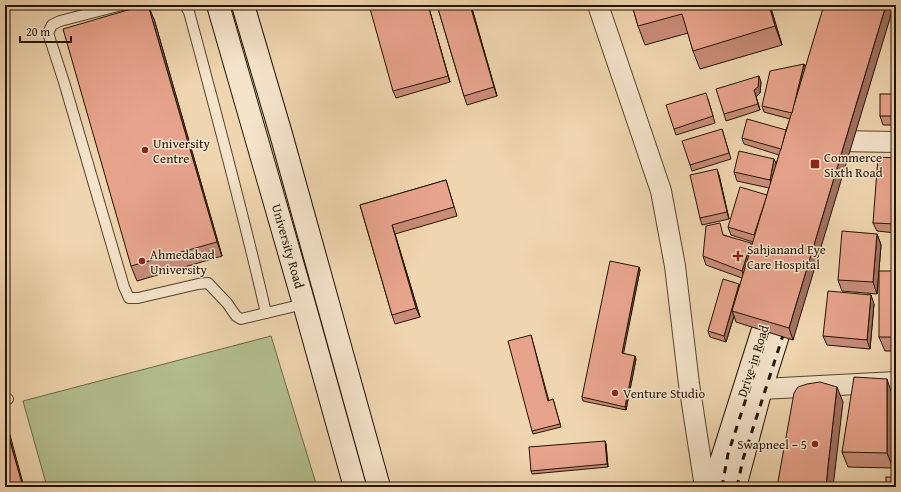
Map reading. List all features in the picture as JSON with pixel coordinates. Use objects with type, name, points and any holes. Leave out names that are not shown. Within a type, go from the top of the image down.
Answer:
[{"type":"street","name":"University Road","points":[[218,5],[355,487]]},
{"type":"street","name":"University Road","points":[[243,5],[281,134],[379,487]]},
{"type":"street","points":[[598,5],[661,191],[675,266],[689,384],[705,487]]},
{"type":"street","points":[[825,157],[835,131],[896,142]]},
{"type":"street","name":"Drive-in Road","points":[[713,487],[785,287],[761,389],[735,487]]},
{"type":"street","points":[[761,389],[896,382]]},
{"type":"lane","points":[[122,5],[60,21],[52,25],[48,33],[64,82],[124,287],[129,298],[138,298],[208,283],[227,303],[236,316],[241,319],[304,304]]},
{"type":"lane","points":[[185,5],[189,12],[223,138],[251,246],[266,313]]},
{"type":"green space","points":[[271,336],[317,487],[47,487],[23,401]]},
{"type":"building","name":"University Centre","points":[[148,5],[217,242],[131,266],[63,29]]},
{"type":"building","points":[[369,5],[428,5],[448,76],[393,91]]},
{"type":"building","points":[[437,5],[470,5],[494,87],[464,96]]},
{"type":"building","points":[[632,5],[769,5],[775,26],[693,51],[682,14],[638,26]]},
{"type":"building","name":"Commerce Sixth Road","points":[[824,5],[886,5],[789,328],[732,311]]},
{"type":"building","points":[[804,64],[792,113],[762,106],[770,71]]},
{"type":"building","points":[[759,76],[758,87],[754,90],[758,104],[724,114],[716,89]]},
{"type":"building","points":[[706,93],[713,116],[674,129],[666,105]]},
{"type":"building","points":[[880,94],[896,94],[896,116],[880,116]]},
{"type":"building","points":[[747,119],[786,130],[781,149],[742,138]]},
{"type":"building","points":[[722,129],[729,153],[690,165],[682,141]]},
{"type":"building","points":[[739,151],[774,159],[770,180],[734,172]]},
{"type":"building","points":[[878,157],[896,158],[896,224],[873,223]]},
{"type":"building","points":[[717,169],[727,212],[700,218],[690,175]]},
{"type":"building","points":[[446,180],[454,207],[392,225],[416,308],[392,315],[360,205]]},
{"type":"building","points":[[740,187],[767,195],[754,235],[728,227]]},
{"type":"building","points":[[720,223],[723,235],[751,243],[742,271],[703,256],[706,226]]},
{"type":"building","points":[[842,231],[877,234],[873,282],[838,280]]},
{"type":"building","points":[[610,261],[639,267],[622,353],[635,356],[625,407],[582,397]]},
{"type":"building","points":[[879,271],[896,271],[896,337],[879,337]]},
{"type":"building","points":[[723,279],[739,284],[724,336],[708,331]]},
{"type":"building","points":[[828,291],[871,295],[867,340],[823,336]]},
{"type":"building","points":[[531,335],[548,401],[553,399],[560,424],[532,431],[508,341]]},
{"type":"building","points":[[854,377],[887,379],[887,453],[842,452]]},
{"type":"building","name":"Swapneel – 5","points":[[820,382],[837,387],[826,487],[777,487],[794,393],[798,387]]},
{"type":"building","points":[[5,424],[23,487],[5,487]]},
{"type":"building","points":[[605,441],[607,464],[531,471],[529,447]]},
{"type":"building","points":[[886,477],[896,477],[896,487],[886,487]]},
{"type":"building","points":[[839,484],[863,485],[863,487],[839,487]]},
{"type":"railway","points":[[722,487],[728,454],[771,322]]},
{"type":"railway","points":[[737,487],[743,459],[786,326]]},
{"type":"place","name":"University Centre","points":[[145,150]]},
{"type":"place","name":"Commerce Sixth Road","points":[[815,164]]},
{"type":"place","name":"Sahjanand Eye Care Hospital","points":[[738,256]]},
{"type":"place","name":"Ahmedabad University","points":[[142,261]]},
{"type":"place","name":"Venture Studio","points":[[615,393]]},
{"type":"place","name":"Swapneel – 5","points":[[815,444]]}]
